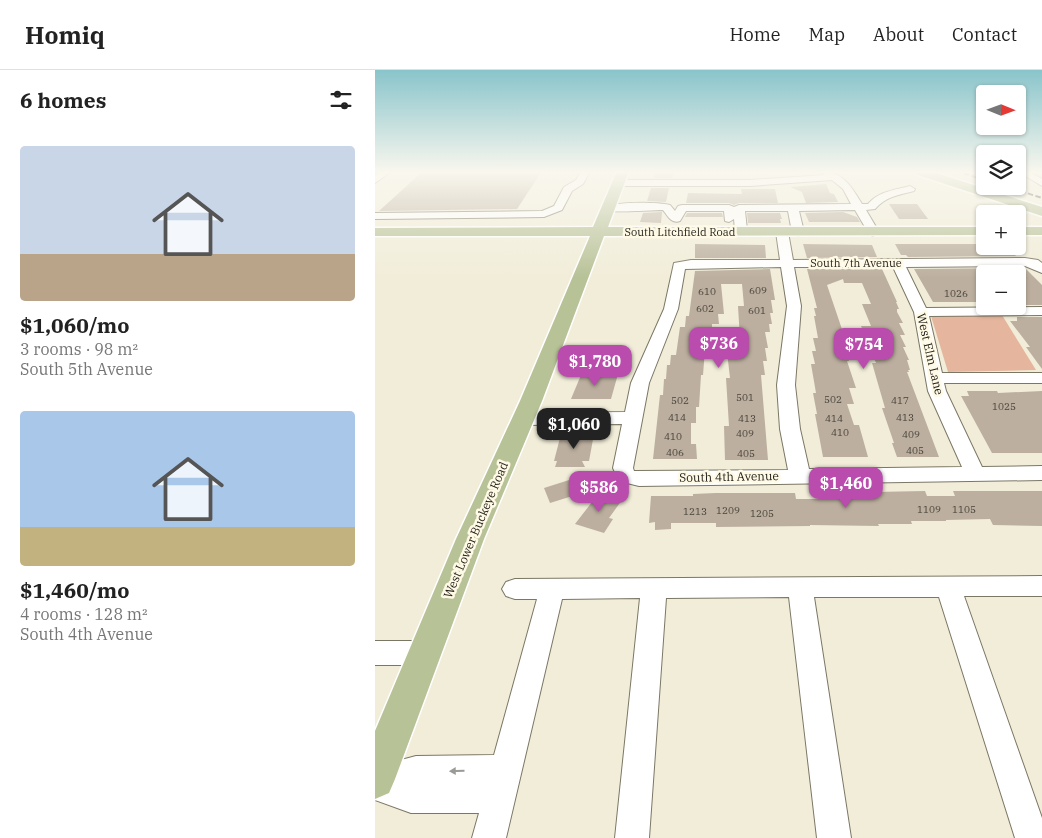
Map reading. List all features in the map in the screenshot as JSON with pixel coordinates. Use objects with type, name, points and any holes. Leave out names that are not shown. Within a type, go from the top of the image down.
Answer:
[{"type":"main road","name":"West Lower Buckeye Road","points":[[375,779],[385,726],[425,653],[470,540],[523,419],[608,207]]},
{"type":"main road","points":[[1027,207],[1042,212]]},
{"type":"main road","name":"South Litchfield Road","points":[[375,232],[976,231]]},
{"type":"main road","points":[[1026,231],[1042,231]]},
{"type":"street","points":[[375,216],[538,215],[552,212],[559,207]]},
{"type":"street","points":[[662,207],[666,207],[676,219],[681,208],[729,208],[729,219]]},
{"type":"street","points":[[741,232],[739,208],[812,207]]},
{"type":"street","points":[[860,207],[873,232]]},
{"type":"street","points":[[793,208],[788,263],[794,306],[786,385],[790,429],[800,476]]},
{"type":"street","name":"South 7th Avenue","points":[[632,418],[640,383],[671,309],[679,266],[897,262],[1038,266]]},
{"type":"street","name":"West Elm Lane","points":[[897,262],[921,312],[937,391],[975,474]]},
{"type":"street","points":[[921,312],[1042,311]]},
{"type":"street","points":[[934,378],[1042,378]]},
{"type":"street","points":[[523,419],[632,418]]},
{"type":"street","name":"South 4th Avenue","points":[[632,418],[623,468],[626,476],[639,479],[1042,473]]},
{"type":"street","points":[[949,586],[1032,838]]},
{"type":"street","points":[[515,589],[1042,586]]},
{"type":"street","points":[[800,587],[834,838]]},
{"type":"street","points":[[632,838],[654,588]]},
{"type":"street","points":[[489,838],[552,589]]},
{"type":"street","points":[[375,653],[425,653]]},
{"type":"street","points":[[375,784],[411,797],[503,783]]},
{"type":"shaded area","points":[[1002,315],[1036,370],[948,372],[931,316]]},
{"type":"building","points":[[384,207],[518,207],[517,209],[379,211]]},
{"type":"building","points":[[891,207],[919,207],[928,219],[899,219]]},
{"type":"building","points":[[662,212],[661,223],[640,222],[643,213]]},
{"type":"building","points":[[843,212],[857,217],[860,222],[809,222],[805,213]]},
{"type":"building","points":[[687,213],[722,213],[723,217],[685,217]]},
{"type":"building","points":[[747,213],[780,213],[782,219],[780,219],[781,223],[748,223]]},
{"type":"building","points":[[695,244],[765,245],[766,258],[695,258]]},
{"type":"building","points":[[803,244],[872,245],[877,257],[807,258]]},
{"type":"building","points":[[895,244],[976,244],[976,255],[1016,256],[908,257],[901,255]]},
{"type":"building","points":[[976,268],[976,302],[933,302],[914,269]]},
{"type":"building","points":[[770,269],[775,300],[771,300],[773,313],[770,313],[772,324],[769,324],[770,332],[765,332],[768,348],[765,348],[767,361],[763,361],[765,375],[761,375],[768,460],[725,460],[724,426],[729,426],[726,378],[730,378],[727,352],[734,352],[733,339],[740,339],[738,306],[744,306],[742,284],[721,284],[724,314],[718,314],[719,324],[712,324],[712,349],[705,349],[699,407],[696,407],[696,423],[691,423],[691,444],[696,444],[697,459],[653,459],[660,395],[663,395],[664,379],[666,379],[667,365],[670,365],[671,355],[676,355],[680,327],[685,327],[686,316],[689,316],[695,271]]},
{"type":"building","points":[[807,269],[882,269],[897,302],[899,309],[897,309],[897,312],[903,323],[899,323],[905,335],[900,335],[906,347],[903,347],[909,360],[907,360],[910,370],[907,372],[939,457],[897,457],[882,408],[885,408],[872,363],[876,363],[861,326],[871,326],[862,304],[871,304],[862,283],[844,283],[843,279],[827,285],[848,347],[845,347],[849,361],[847,361],[856,388],[849,388],[854,404],[847,404],[854,425],[859,425],[868,457],[823,457],[815,414],[817,414],[813,393],[816,393],[811,364],[815,364],[812,351],[816,351],[813,338],[818,338],[814,316],[816,316],[814,308],[817,308]]},
{"type":"building","points":[[1026,269],[1042,285],[1042,305],[1026,305]]},
{"type":"building","points":[[1017,317],[1042,317],[1042,369],[1026,347],[1030,347],[1010,321],[1017,321]]},
{"type":"building","points":[[618,374],[611,399],[571,399],[581,375]]},
{"type":"building","points":[[967,391],[997,391],[998,393],[1042,391],[1042,453],[992,453],[961,396],[969,396]]},
{"type":"building","points":[[561,434],[594,434],[589,461],[582,461],[585,467],[555,467],[557,461],[554,461]]},
{"type":"building","points":[[588,474],[595,489],[550,503],[544,488]]},
{"type":"building","points":[[925,491],[927,496],[955,496],[953,491],[1042,491],[1042,526],[993,525],[990,519],[911,521],[912,524],[878,524],[879,526],[716,527],[716,523],[671,523],[671,529],[655,530],[655,522],[649,523],[651,496],[693,496],[693,494],[716,493],[795,493],[796,499],[824,499],[823,493]]},
{"type":"building","points":[[599,493],[622,500],[609,518],[613,519],[604,533],[575,524]]}]
